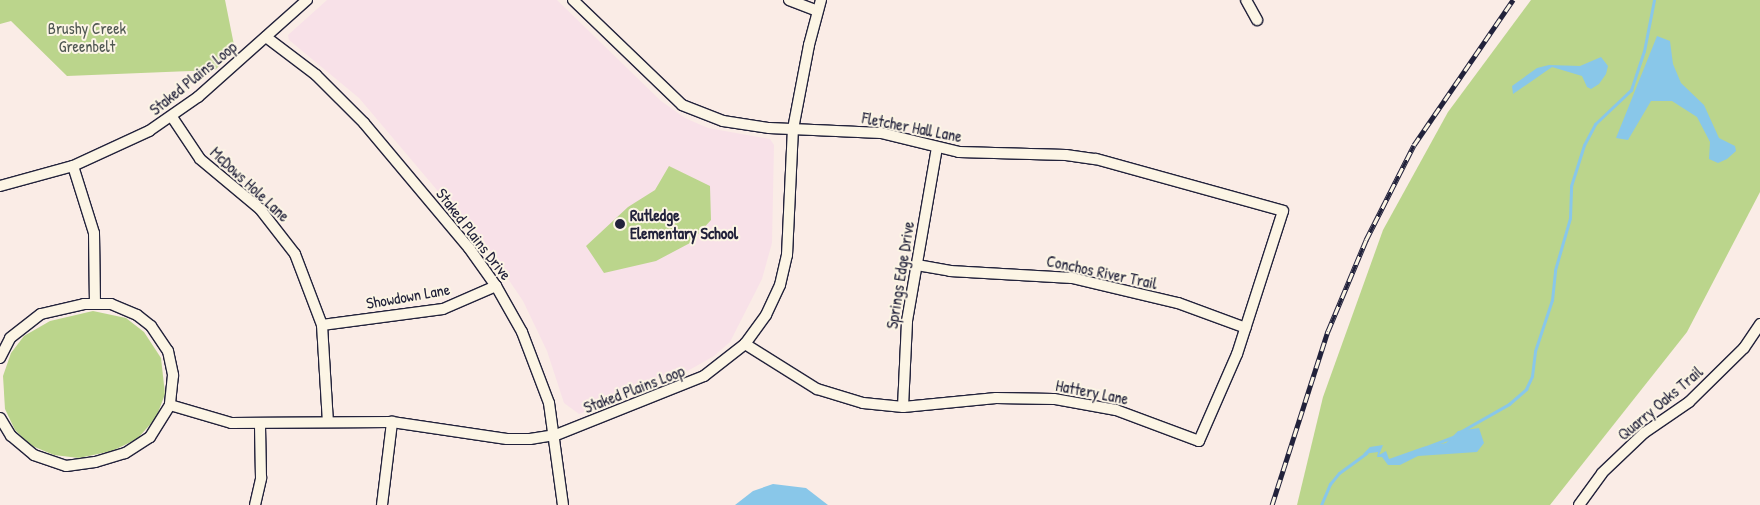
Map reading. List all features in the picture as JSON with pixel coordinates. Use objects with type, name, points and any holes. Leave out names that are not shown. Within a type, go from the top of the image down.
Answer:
[{"type":"street","name":"Staked Plains Loop","points":[[0,186],[73,166],[130,142],[172,117],[307,0]]},
{"type":"street","name":"Fletcher Hall Lane","points":[[573,0],[682,105],[723,121],[793,129],[881,133],[937,148],[981,154],[1066,155],[1096,159],[1283,210]]},
{"type":"street","points":[[789,0],[817,11]]},
{"type":"street","name":"Staked Plains Loop","points":[[170,405],[231,423],[260,425],[392,422],[508,439],[556,435],[694,382],[719,367],[746,344],[774,299],[785,268],[793,129],[817,11],[821,0]]},
{"type":"street","points":[[1246,0],[1257,20]]},
{"type":"street","name":"Staked Plains Drive","points":[[266,37],[316,75],[364,122],[469,248],[496,286],[534,360],[556,435],[563,505]]},
{"type":"street","name":"McDows Hole Lane","points":[[172,117],[204,164],[260,209],[287,241],[308,282],[322,325],[328,422]]},
{"type":"street","name":"Springs Edge Drive","points":[[903,408],[904,350],[937,148]]},
{"type":"street","points":[[73,166],[94,233],[95,303]]},
{"type":"street","name":"Hattery Lane","points":[[746,344],[816,389],[863,403],[903,408],[996,398],[1054,399],[1116,410],[1199,441],[1246,328],[1283,210]]},
{"type":"street","name":"Conchos River Trail","points":[[917,266],[950,272],[1072,278],[1178,304],[1246,328]]},
{"type":"street","name":"Showdown Lane","points":[[322,325],[443,309],[496,286]]},
{"type":"street","points":[[0,358],[10,338],[29,321],[70,306],[95,303],[110,304],[137,315],[162,339],[172,362],[174,389],[170,405],[159,428],[140,446],[112,458],[79,465],[66,466],[34,455],[11,436],[0,418]]},
{"type":"street","name":"Quarry Oaks Trail","points":[[1579,505],[1602,473],[1644,433],[1689,402],[1744,348],[1760,324]]},
{"type":"street","points":[[382,505],[392,422]]},
{"type":"street","points":[[255,505],[261,478],[260,425]]},
{"type":"shaded area","name":"Rutledge Elementary School","points":[[327,0],[557,0],[661,101],[685,118],[708,128],[770,139],[774,145],[772,243],[762,279],[730,342],[714,356],[684,373],[579,414],[564,403],[547,351],[523,301],[492,255],[359,98],[289,40],[288,35]]},
{"type":"green space","name":"Brushy Creek Greenbelt","points":[[0,0],[225,0],[235,50],[215,70],[67,76],[11,21],[0,24]]},
{"type":"green space","points":[[1531,0],[1760,0],[1760,192],[1687,332],[1550,505],[1297,505],[1323,397],[1383,230],[1448,112]]},
{"type":"green space","points":[[669,166],[710,186],[711,220],[690,243],[656,261],[604,273],[586,246],[628,207],[655,190]]},
{"type":"green space","points":[[93,311],[126,318],[144,332],[161,358],[165,394],[156,418],[137,439],[112,451],[79,458],[54,455],[30,445],[15,430],[5,409],[3,376],[11,353],[24,336],[50,321]]},
{"type":"water","points":[[1657,36],[1670,41],[1673,64],[1681,83],[1704,105],[1719,138],[1735,146],[1736,151],[1727,159],[1718,163],[1709,159],[1710,142],[1697,117],[1672,101],[1651,101],[1628,140],[1616,138]]},
{"type":"water","points":[[1601,57],[1608,66],[1606,74],[1599,84],[1591,89],[1587,87],[1582,76],[1552,67],[1513,94],[1512,86],[1537,68],[1549,65],[1580,66]]},
{"type":"water","points":[[1479,428],[1484,443],[1477,452],[1418,456],[1400,465],[1388,465],[1382,457],[1377,457],[1378,452],[1363,454],[1370,447],[1383,445],[1379,455],[1386,451],[1389,459],[1423,447],[1446,443],[1458,431]]},
{"type":"water","points":[[773,484],[806,488],[828,505],[735,505],[753,491]]},
{"type":"waterway","points":[[1458,433],[1509,404],[1526,389],[1532,376],[1535,351],[1552,300],[1555,270],[1570,218],[1571,186],[1584,145],[1595,124],[1631,90],[1644,51],[1654,0]]},
{"type":"waterway","points":[[1424,448],[1453,437]]},
{"type":"waterway","points":[[1321,505],[1330,484],[1339,473],[1367,453]]},
{"type":"railway","points":[[1272,505],[1328,331],[1366,240],[1414,145],[1513,0]]},
{"type":"place","name":"Rutledge Elementary School","points":[[620,224]]}]
